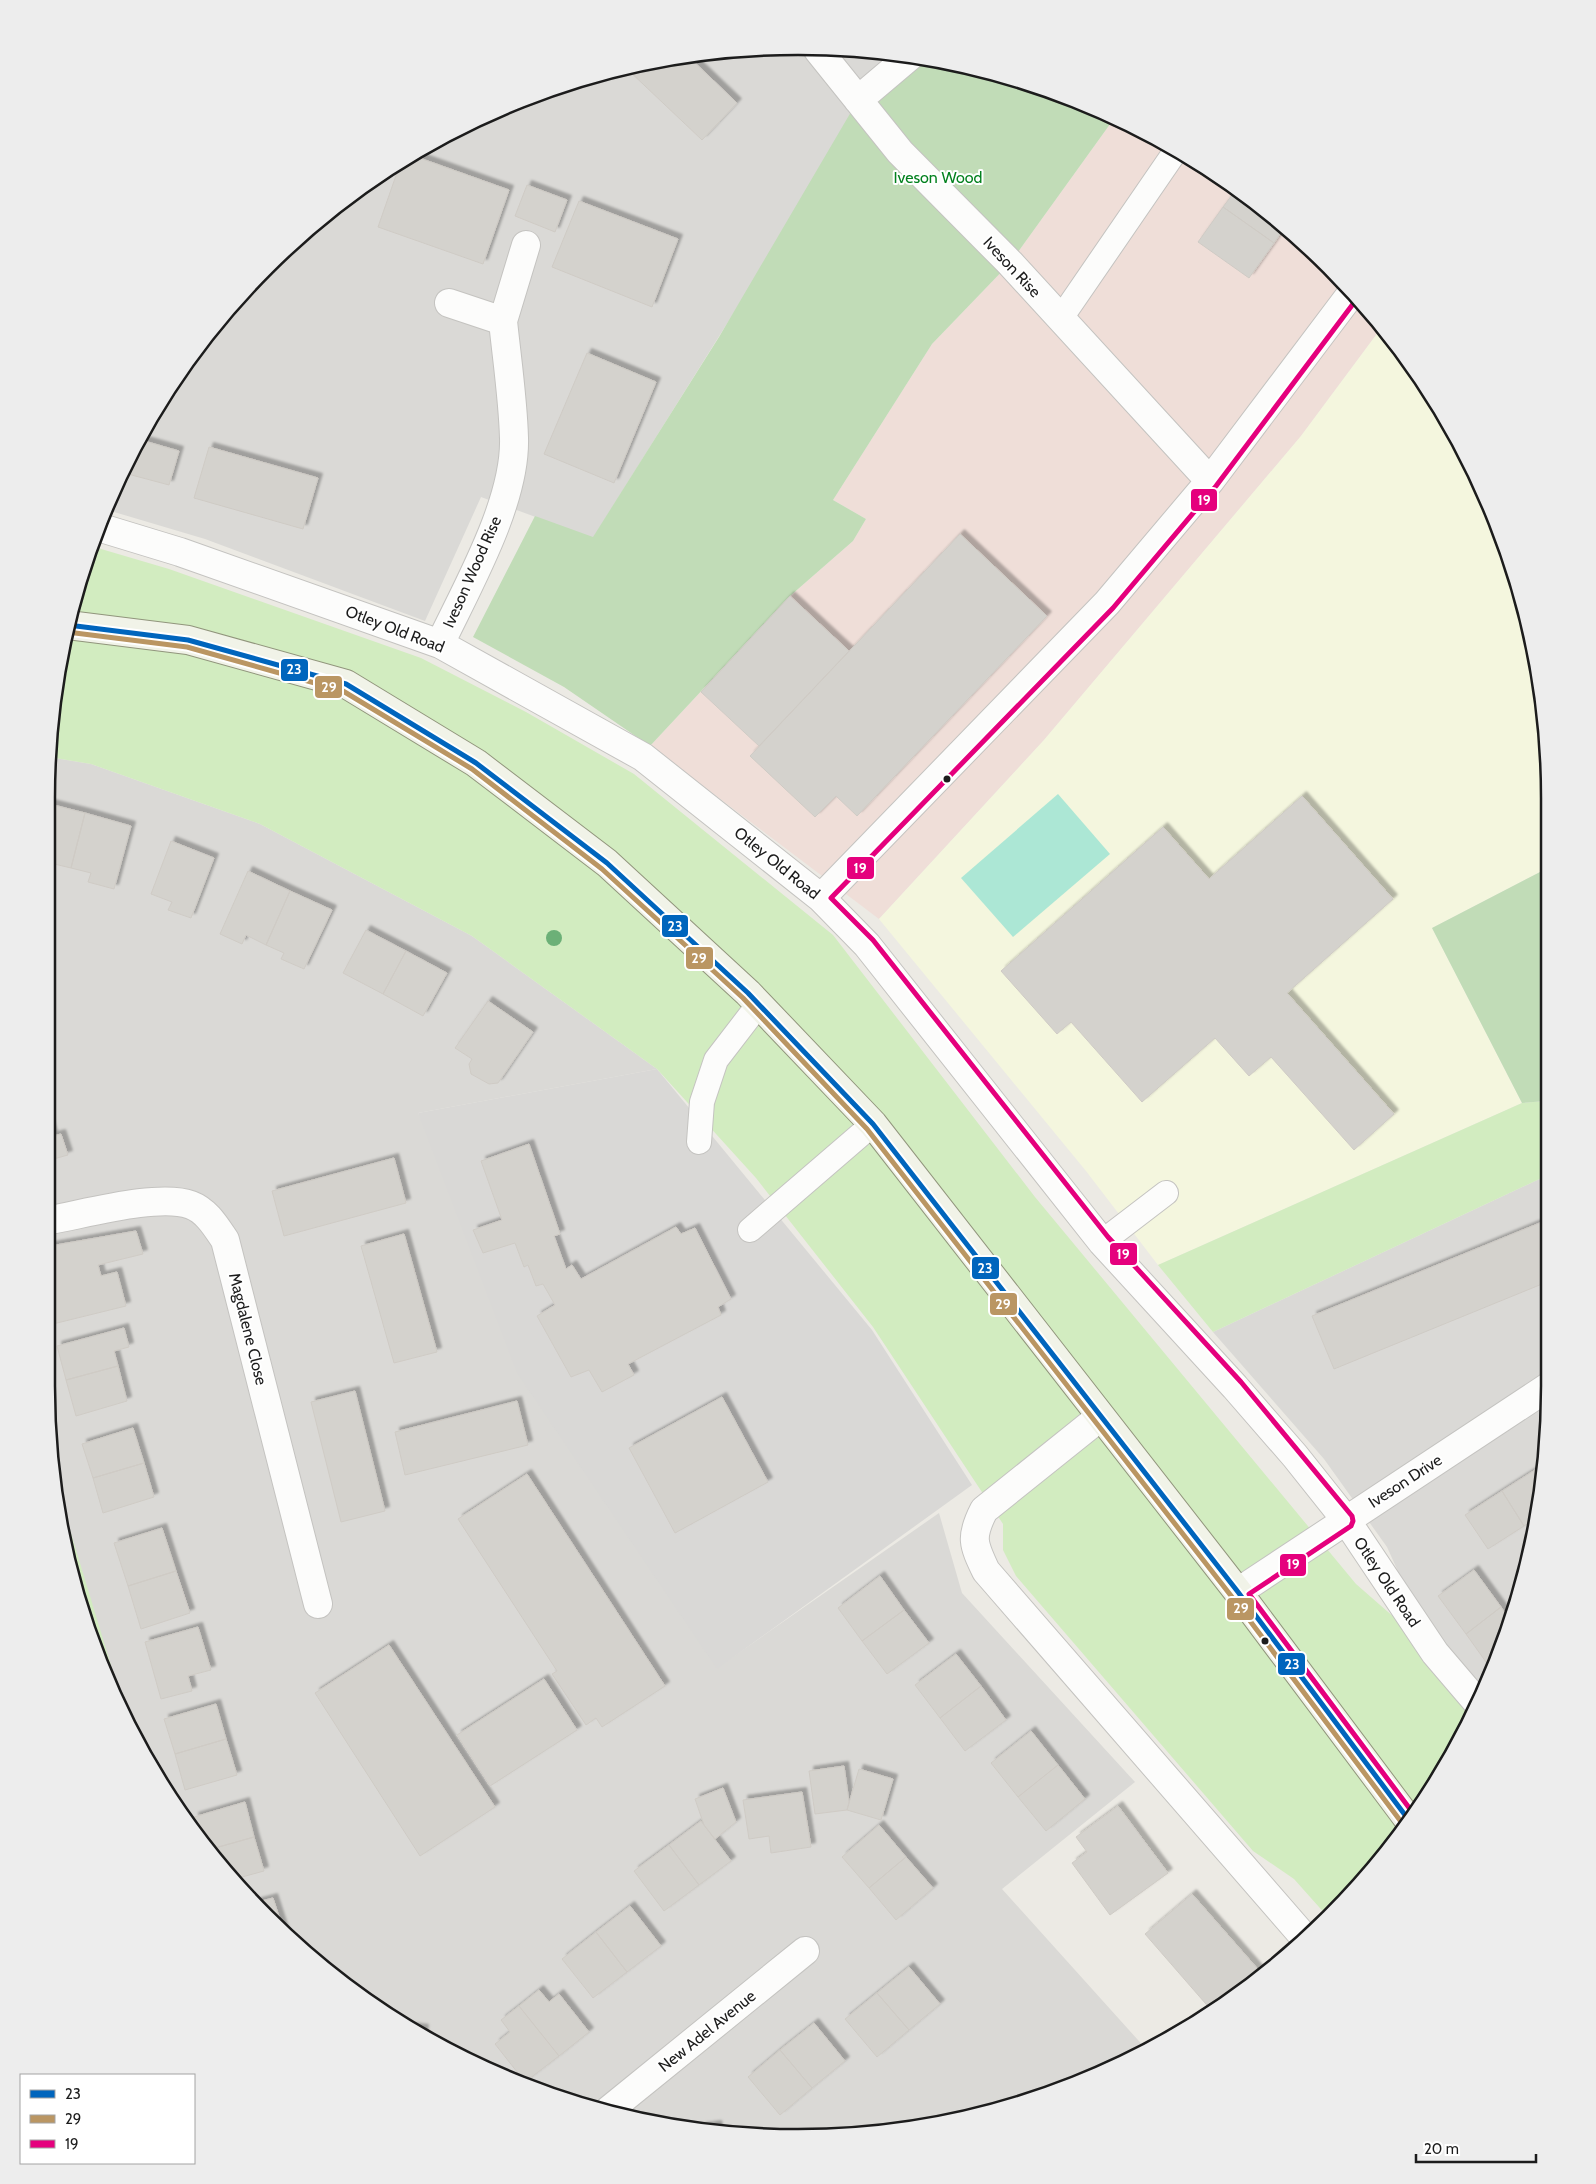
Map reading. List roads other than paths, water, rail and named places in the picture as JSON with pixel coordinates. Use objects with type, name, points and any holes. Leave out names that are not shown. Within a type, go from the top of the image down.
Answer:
[{"type":"street","name":"Iveson Rise","points":[[823,56],[900,152],[1010,262],[1210,482]]},
{"type":"street","points":[[858,100],[903,62]]},
{"type":"street","name":"Iveson Wood Rise","points":[[440,644],[489,540],[510,478],[514,440],[503,321],[526,245]]},
{"type":"street","points":[[821,898],[1107,603],[1210,482],[1348,298]]},
{"type":"street","points":[[449,303],[503,321]]},
{"type":"street","name":"Otley Old Road","points":[[106,529],[180,552],[440,644],[643,757],[821,898],[867,945],[1102,1242],[1236,1387],[1346,1520],[1435,1653],[1472,1697]]},
{"type":"street","points":[[75,626],[188,640],[346,684],[476,763],[607,863],[759,1004],[873,1124],[964,1238],[1100,1417],[1238,1592],[1405,1814]]},
{"type":"street","name":"Magdalene Close","points":[[55,1219],[164,1200],[191,1205],[210,1218],[225,1240],[318,1604]]},
{"type":"street","name":"Iveson Drive","points":[[1238,1592],[1541,1392]]},
{"type":"street","points":[[1100,1417],[984,1510],[974,1530],[976,1551],[986,1571],[1300,1933]]},
{"type":"street","name":"New Adel Avenue","points":[[614,2106],[805,1951]]},
{"type":"lane","points":[[1061,318],[1172,156]]},
{"type":"lane","points":[[700,1142],[702,1102],[716,1060],[759,1004]]},
{"type":"lane","points":[[750,1230],[873,1124]]},
{"type":"lane","points":[[1102,1242],[1166,1193]]},
{"type":"park label","name":"Iveson Wood","points":[[938,177]]}]
